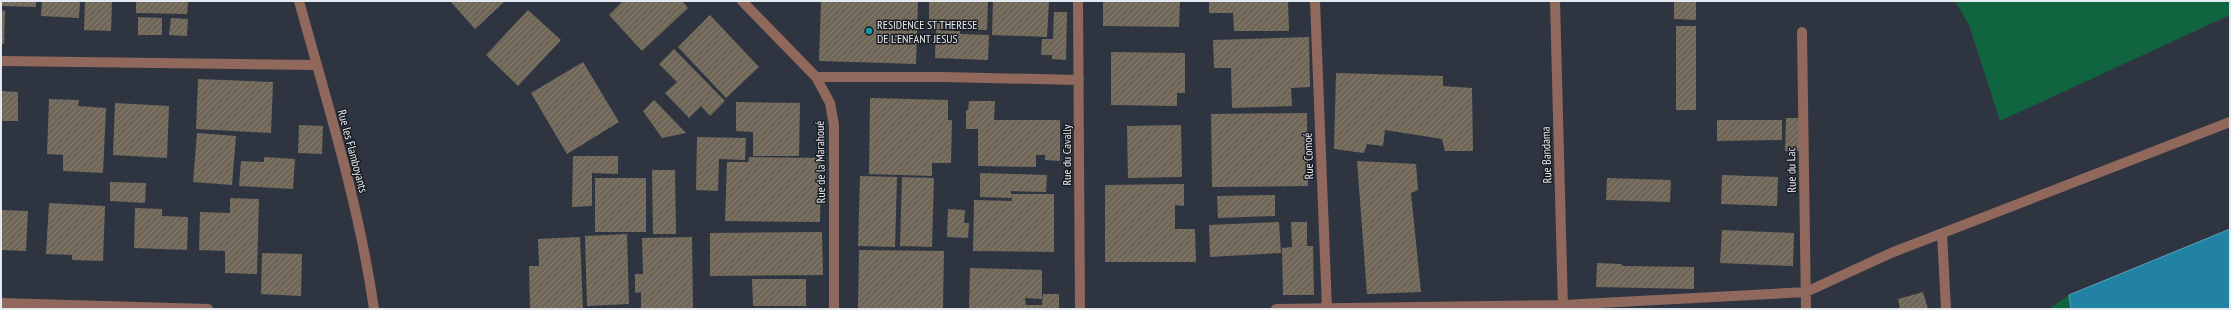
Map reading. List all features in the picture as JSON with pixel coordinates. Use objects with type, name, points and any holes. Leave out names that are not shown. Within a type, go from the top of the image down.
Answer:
[{"type":"street","name":"Rue les Flamboyants","points":[[299,1],[352,194],[367,262],[374,309]]},
{"type":"street","name":"Rue de la Marahoué","points":[[742,1],[816,77],[830,103],[834,125],[834,309]]},
{"type":"street","name":"Rue du Cavally","points":[[1078,1],[1080,309]]},
{"type":"street","name":"Rue Comoé","points":[[1315,1],[1327,308]]},
{"type":"street","name":"Rue Bandama","points":[[1555,1],[1563,307]]},
{"type":"street","name":"Rue du Lac","points":[[1802,32],[1806,309]]},
{"type":"street","points":[[1,61],[316,65]]},
{"type":"street","points":[[816,77],[943,76],[1079,80]]},
{"type":"street","points":[[1276,309],[1563,307],[1806,292],[1891,253],[2230,122]]},
{"type":"street","points":[[1942,234],[1946,309]]},
{"type":"street","points":[[1,303],[85,307],[208,309]]},
{"type":"green space","points":[[1955,1],[2230,1],[2230,15],[2000,121],[1969,25]]},
{"type":"green space","points":[[2069,295],[2071,309],[2049,309]]},
{"type":"water","points":[[2230,229],[2230,309],[2071,309],[2069,295]]},
{"type":"building","points":[[1,1],[36,1],[36,7],[1,6]]},
{"type":"building","points":[[42,1],[80,1],[79,18],[41,16]]},
{"type":"building","points":[[85,1],[112,1],[111,31],[84,30]]},
{"type":"building","points":[[136,1],[188,1],[187,14],[136,13]]},
{"type":"building","points":[[450,1],[505,1],[475,29]]},
{"type":"building","points":[[623,1],[682,1],[688,8],[642,51],[609,15]]},
{"type":"building","name":"RESIDENCE ST THERESE DE L'ENFANT JESUS","points":[[821,1],[918,1],[916,64],[819,61]]},
{"type":"building","points":[[929,1],[988,1],[987,30],[929,29]]},
{"type":"building","points":[[993,1],[1049,1],[1047,37],[992,35]]},
{"type":"building","points":[[1103,1],[1180,1],[1179,27],[1103,26]]},
{"type":"building","points":[[1209,1],[1288,1],[1289,31],[1234,31],[1233,13],[1209,13]]},
{"type":"building","points":[[1674,1],[1696,1],[1696,20],[1674,19]]},
{"type":"building","points":[[1,10],[5,11],[4,44],[1,44]]},
{"type":"building","points":[[528,10],[561,40],[518,86],[486,55]]},
{"type":"building","points":[[1054,12],[1067,12],[1066,60],[1052,59],[1052,55],[1041,55],[1042,39],[1053,39]]},
{"type":"building","points":[[710,15],[759,67],[726,98],[678,47]]},
{"type":"building","points":[[138,17],[162,18],[162,35],[138,35]]},
{"type":"building","points":[[171,18],[188,19],[187,36],[169,35]]},
{"type":"building","points":[[1676,26],[1696,26],[1696,110],[1676,110]]},
{"type":"building","points":[[936,30],[960,31],[960,34],[989,35],[988,60],[935,58]]},
{"type":"building","points":[[1309,37],[1310,87],[1291,88],[1292,106],[1232,108],[1231,68],[1214,68],[1213,40]]},
{"type":"building","points":[[674,49],[725,101],[710,116],[701,106],[689,118],[665,93],[677,82],[659,64]]},
{"type":"building","points":[[1111,52],[1185,53],[1185,93],[1177,93],[1177,106],[1111,105]]},
{"type":"building","points":[[583,62],[619,122],[567,154],[531,93]]},
{"type":"building","points":[[1336,73],[1443,76],[1443,86],[1472,88],[1473,151],[1445,151],[1442,139],[1385,130],[1383,146],[1367,144],[1364,153],[1334,149]]},
{"type":"building","points":[[198,79],[273,82],[271,133],[196,129]]},
{"type":"building","points":[[1,91],[18,92],[18,121],[1,121]]},
{"type":"building","points":[[870,98],[948,100],[948,120],[952,120],[951,163],[932,163],[932,176],[869,174]]},
{"type":"building","points":[[49,99],[79,100],[78,106],[106,108],[103,173],[63,171],[63,155],[47,154]]},
{"type":"building","points":[[654,100],[686,133],[662,138],[643,111]]},
{"type":"building","points":[[969,101],[995,101],[994,120],[1060,120],[1060,161],[1045,160],[1045,155],[1036,155],[1036,167],[978,166],[978,129],[966,129],[966,110],[968,110]]},
{"type":"building","points":[[736,102],[800,103],[799,156],[753,156],[753,132],[736,131]]},
{"type":"building","points":[[115,103],[169,106],[167,158],[113,155]]},
{"type":"building","points":[[1307,113],[1308,186],[1212,187],[1211,114]]},
{"type":"building","points":[[1786,118],[1800,118],[1800,151],[1785,151]]},
{"type":"building","points":[[1717,120],[1782,120],[1782,140],[1717,141]]},
{"type":"building","points":[[299,125],[323,126],[322,154],[298,153]]},
{"type":"building","points":[[1181,125],[1182,177],[1128,178],[1127,126]]},
{"type":"building","points":[[197,133],[236,136],[232,185],[193,182]]},
{"type":"building","points":[[697,137],[746,138],[745,160],[719,159],[718,191],[696,190]]},
{"type":"building","points":[[573,156],[618,156],[618,174],[592,173],[592,206],[572,207]]},
{"type":"building","points":[[264,157],[295,159],[293,189],[239,186],[241,161],[264,162]]},
{"type":"building","points":[[749,157],[821,158],[820,222],[725,221],[727,162],[748,162]]},
{"type":"building","points":[[1357,161],[1416,164],[1418,190],[1411,193],[1421,292],[1367,294]]},
{"type":"building","points":[[652,170],[675,170],[676,234],[653,234]]},
{"type":"building","points":[[980,173],[1047,175],[1046,192],[1011,191],[1011,198],[980,197]]},
{"type":"building","points":[[1722,175],[1778,177],[1777,206],[1721,204]]},
{"type":"building","points":[[860,176],[897,177],[895,247],[858,246]]},
{"type":"building","points":[[902,177],[934,178],[932,247],[900,246]]},
{"type":"building","points":[[595,178],[646,178],[646,232],[595,232]]},
{"type":"building","points":[[1607,178],[1671,180],[1670,202],[1606,200]]},
{"type":"building","points":[[110,182],[146,183],[145,203],[110,201]]},
{"type":"building","points":[[1184,184],[1184,206],[1175,205],[1175,229],[1195,229],[1196,262],[1105,262],[1105,185]]},
{"type":"building","points":[[1011,194],[1054,194],[1054,252],[973,251],[974,200],[1012,201]]},
{"type":"building","points":[[1275,195],[1275,216],[1218,218],[1217,196]]},
{"type":"building","points":[[230,198],[259,199],[257,274],[225,273],[225,251],[199,250],[200,212],[230,213]]},
{"type":"building","points":[[49,203],[105,206],[103,261],[72,260],[72,255],[46,254]]},
{"type":"building","points":[[135,208],[162,209],[162,216],[188,217],[187,250],[134,248]]},
{"type":"building","points":[[948,209],[965,210],[964,223],[969,223],[968,238],[947,237]]},
{"type":"building","points":[[1,210],[28,211],[26,251],[1,250]]},
{"type":"building","points":[[1279,222],[1281,253],[1210,257],[1209,225]]},
{"type":"building","points":[[1291,222],[1307,222],[1307,246],[1313,246],[1314,295],[1283,295],[1282,248],[1292,247]]},
{"type":"building","points":[[1722,230],[1794,233],[1793,266],[1720,263]]},
{"type":"building","points":[[822,232],[823,275],[710,276],[710,233]]},
{"type":"building","points":[[627,234],[629,304],[587,306],[585,236]]},
{"type":"building","points":[[580,237],[583,309],[530,309],[529,266],[539,266],[538,239]]},
{"type":"building","points":[[692,237],[693,308],[641,309],[641,292],[635,293],[635,274],[643,274],[642,238]]},
{"type":"building","points":[[859,250],[944,251],[943,309],[858,309]]},
{"type":"building","points":[[262,253],[302,254],[301,296],[261,294]]},
{"type":"building","points":[[1597,263],[1622,264],[1622,266],[1694,267],[1694,289],[1596,287]]},
{"type":"building","points":[[970,268],[1042,270],[1042,299],[1025,298],[1026,305],[1042,305],[1043,294],[1059,294],[1059,309],[969,309]]},
{"type":"building","points":[[752,279],[806,279],[806,306],[753,306]]},
{"type":"building","points":[[1923,292],[1928,309],[1900,309],[1898,299]]},
{"type":"place","name":"RESIDENCE ST THERESE DE L'ENFANT JESUS","points":[[869,31]]}]
